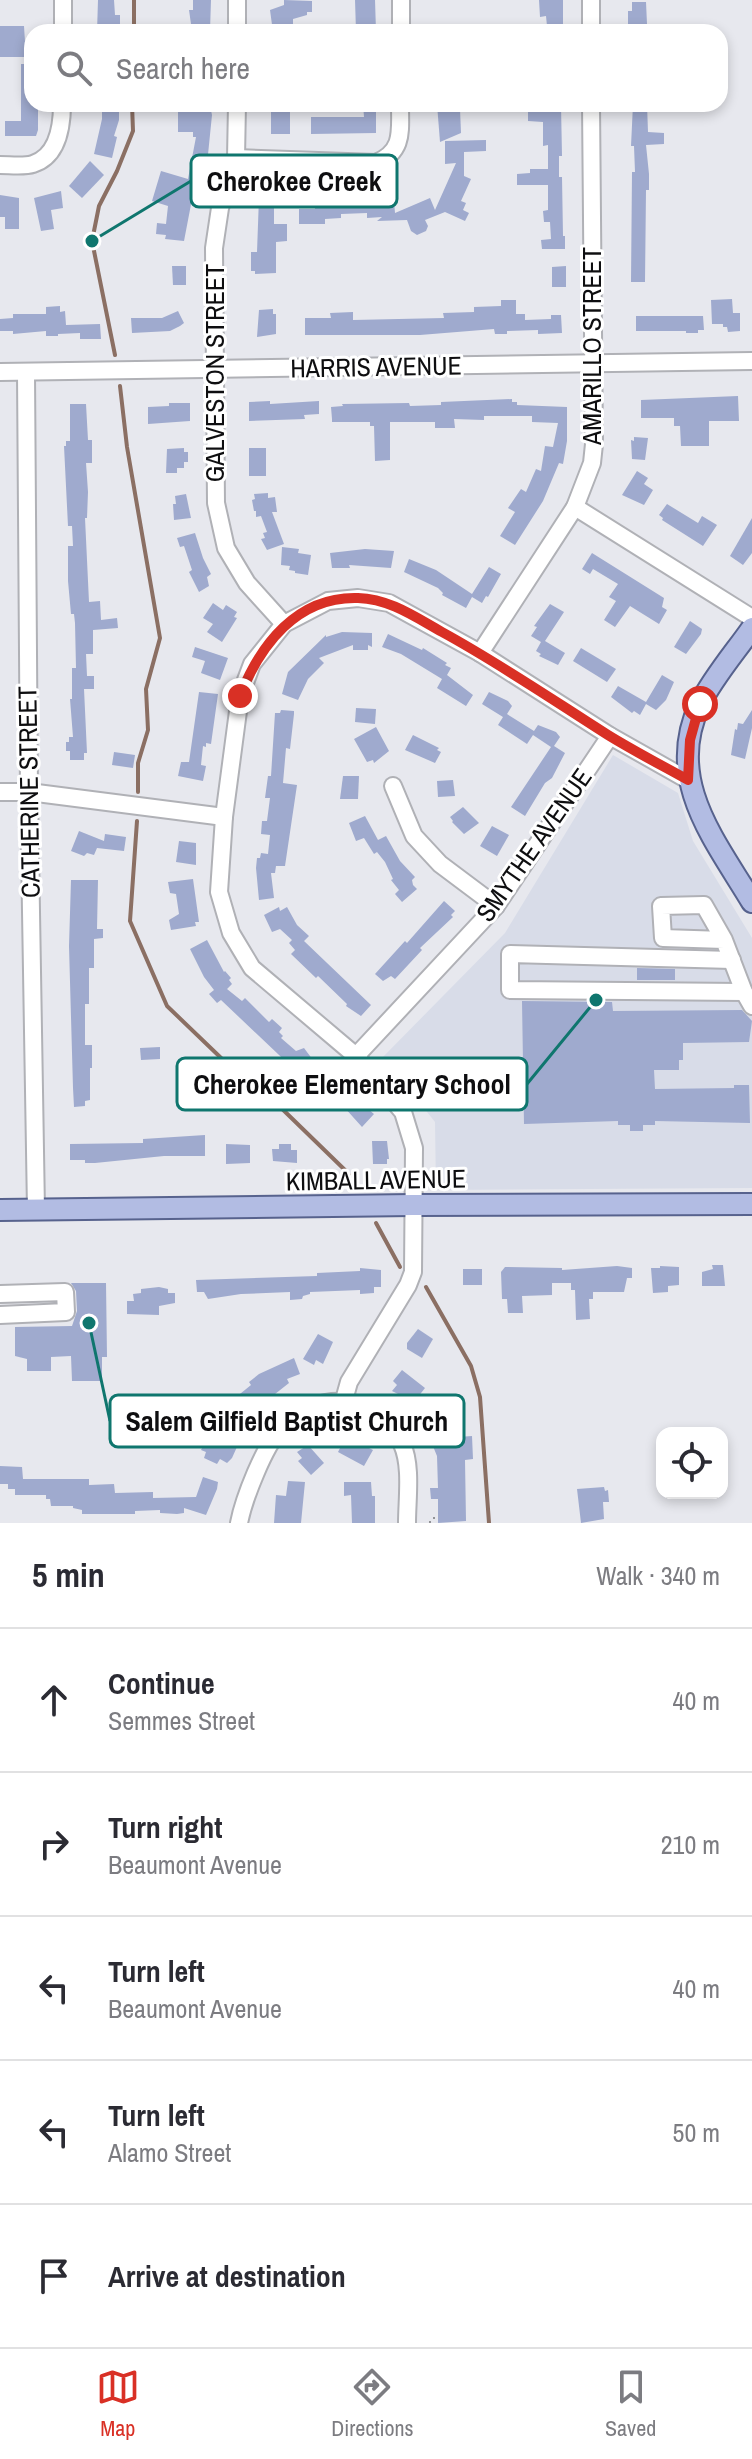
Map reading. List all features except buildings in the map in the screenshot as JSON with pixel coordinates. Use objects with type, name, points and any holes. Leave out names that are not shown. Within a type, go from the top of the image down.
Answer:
[{"type":"main road","points":[[752,628],[700,704],[690,740],[688,780],[704,824],[752,902]]},
{"type":"main road","name":"KIMBALL AVENUE","points":[[0,1210],[752,1204]]},
{"type":"street","points":[[63,0],[63,24]]},
{"type":"street","points":[[237,0],[237,24]]},
{"type":"street","points":[[401,0],[401,24]]},
{"type":"street","points":[[591,0],[591,24]]},
{"type":"street","points":[[0,165],[32,164],[47,155],[56,143],[62,112]]},
{"type":"street","name":"GALVESTON STREET","points":[[237,112],[236,158],[220,208],[214,248],[216,503],[226,548],[247,583],[284,624]]},
{"type":"street","points":[[236,158],[376,163],[390,157],[400,139],[400,112]]},
{"type":"street","name":"AMARILLO STREET","points":[[480,653],[575,507],[592,463],[591,112]]},
{"type":"street","name":"HARRIS AVENUE","points":[[0,372],[752,361]]},
{"type":"street","name":"CATHERINE STREET","points":[[26,373],[36,1210]]},
{"type":"street","points":[[575,507],[752,618]]},
{"type":"street","points":[[344,1400],[349,1382],[413,1272],[414,1148],[403,1112],[356,1056],[252,968],[231,933],[219,892],[224,817],[240,696],[252,664],[284,624],[328,601],[358,598],[389,603],[480,653],[610,736],[688,780]]},
{"type":"street","name":"SMYTHE AVENUE","points":[[356,1056],[496,906],[610,736]]},
{"type":"street","points":[[393,786],[414,836],[440,864],[496,906]]},
{"type":"street","points":[[0,792],[29,792],[224,817]]},
{"type":"street","points":[[724,940],[748,999],[510,990],[510,954],[732,960]]},
{"type":"street","points":[[0,1294],[65,1292],[66,1312],[0,1315]]},
{"type":"street","points":[[239,1523],[251,1486],[280,1429],[297,1415],[332,1401],[344,1400],[374,1409],[392,1426],[402,1443],[406,1462],[407,1523]]},
{"type":"path","points":[[385,1396],[395,1404],[402,1397]]},
{"type":"path","points":[[430,1523],[430,1518],[437,1518]]},
{"type":"shaded area","points":[[613,755],[678,793],[693,841],[752,938],[752,1188],[436,1190],[435,1122],[412,1093],[379,1061],[505,933]]},
{"type":"waterway","points":[[134,0],[134,24]]},
{"type":"waterway","points":[[115,355],[92,241],[99,206],[133,131],[132,112]]},
{"type":"waterway","points":[[120,386],[127,447],[160,638],[146,689],[148,730],[138,763],[138,792]]},
{"type":"waterway","points":[[137,821],[130,921],[167,1006],[244,1080],[275,1102],[347,1172],[356,1188]]},
{"type":"waterway","points":[[376,1223],[400,1267]]},
{"type":"waterway","points":[[426,1287],[471,1366],[480,1397],[489,1523]]},
{"type":"place","name":"Cherokee Creek","points":[[92,241]]},
{"type":"place","name":"Cherokee Elementary School","points":[[596,1000]]},
{"type":"place","name":"Salem Gilfield Baptist Church","points":[[89,1323]]},
{"type":"route","points":[[240,696],[252,664],[284,624],[328,601],[358,598],[389,603],[480,653],[610,736],[688,780],[690,740],[700,704]]}]
